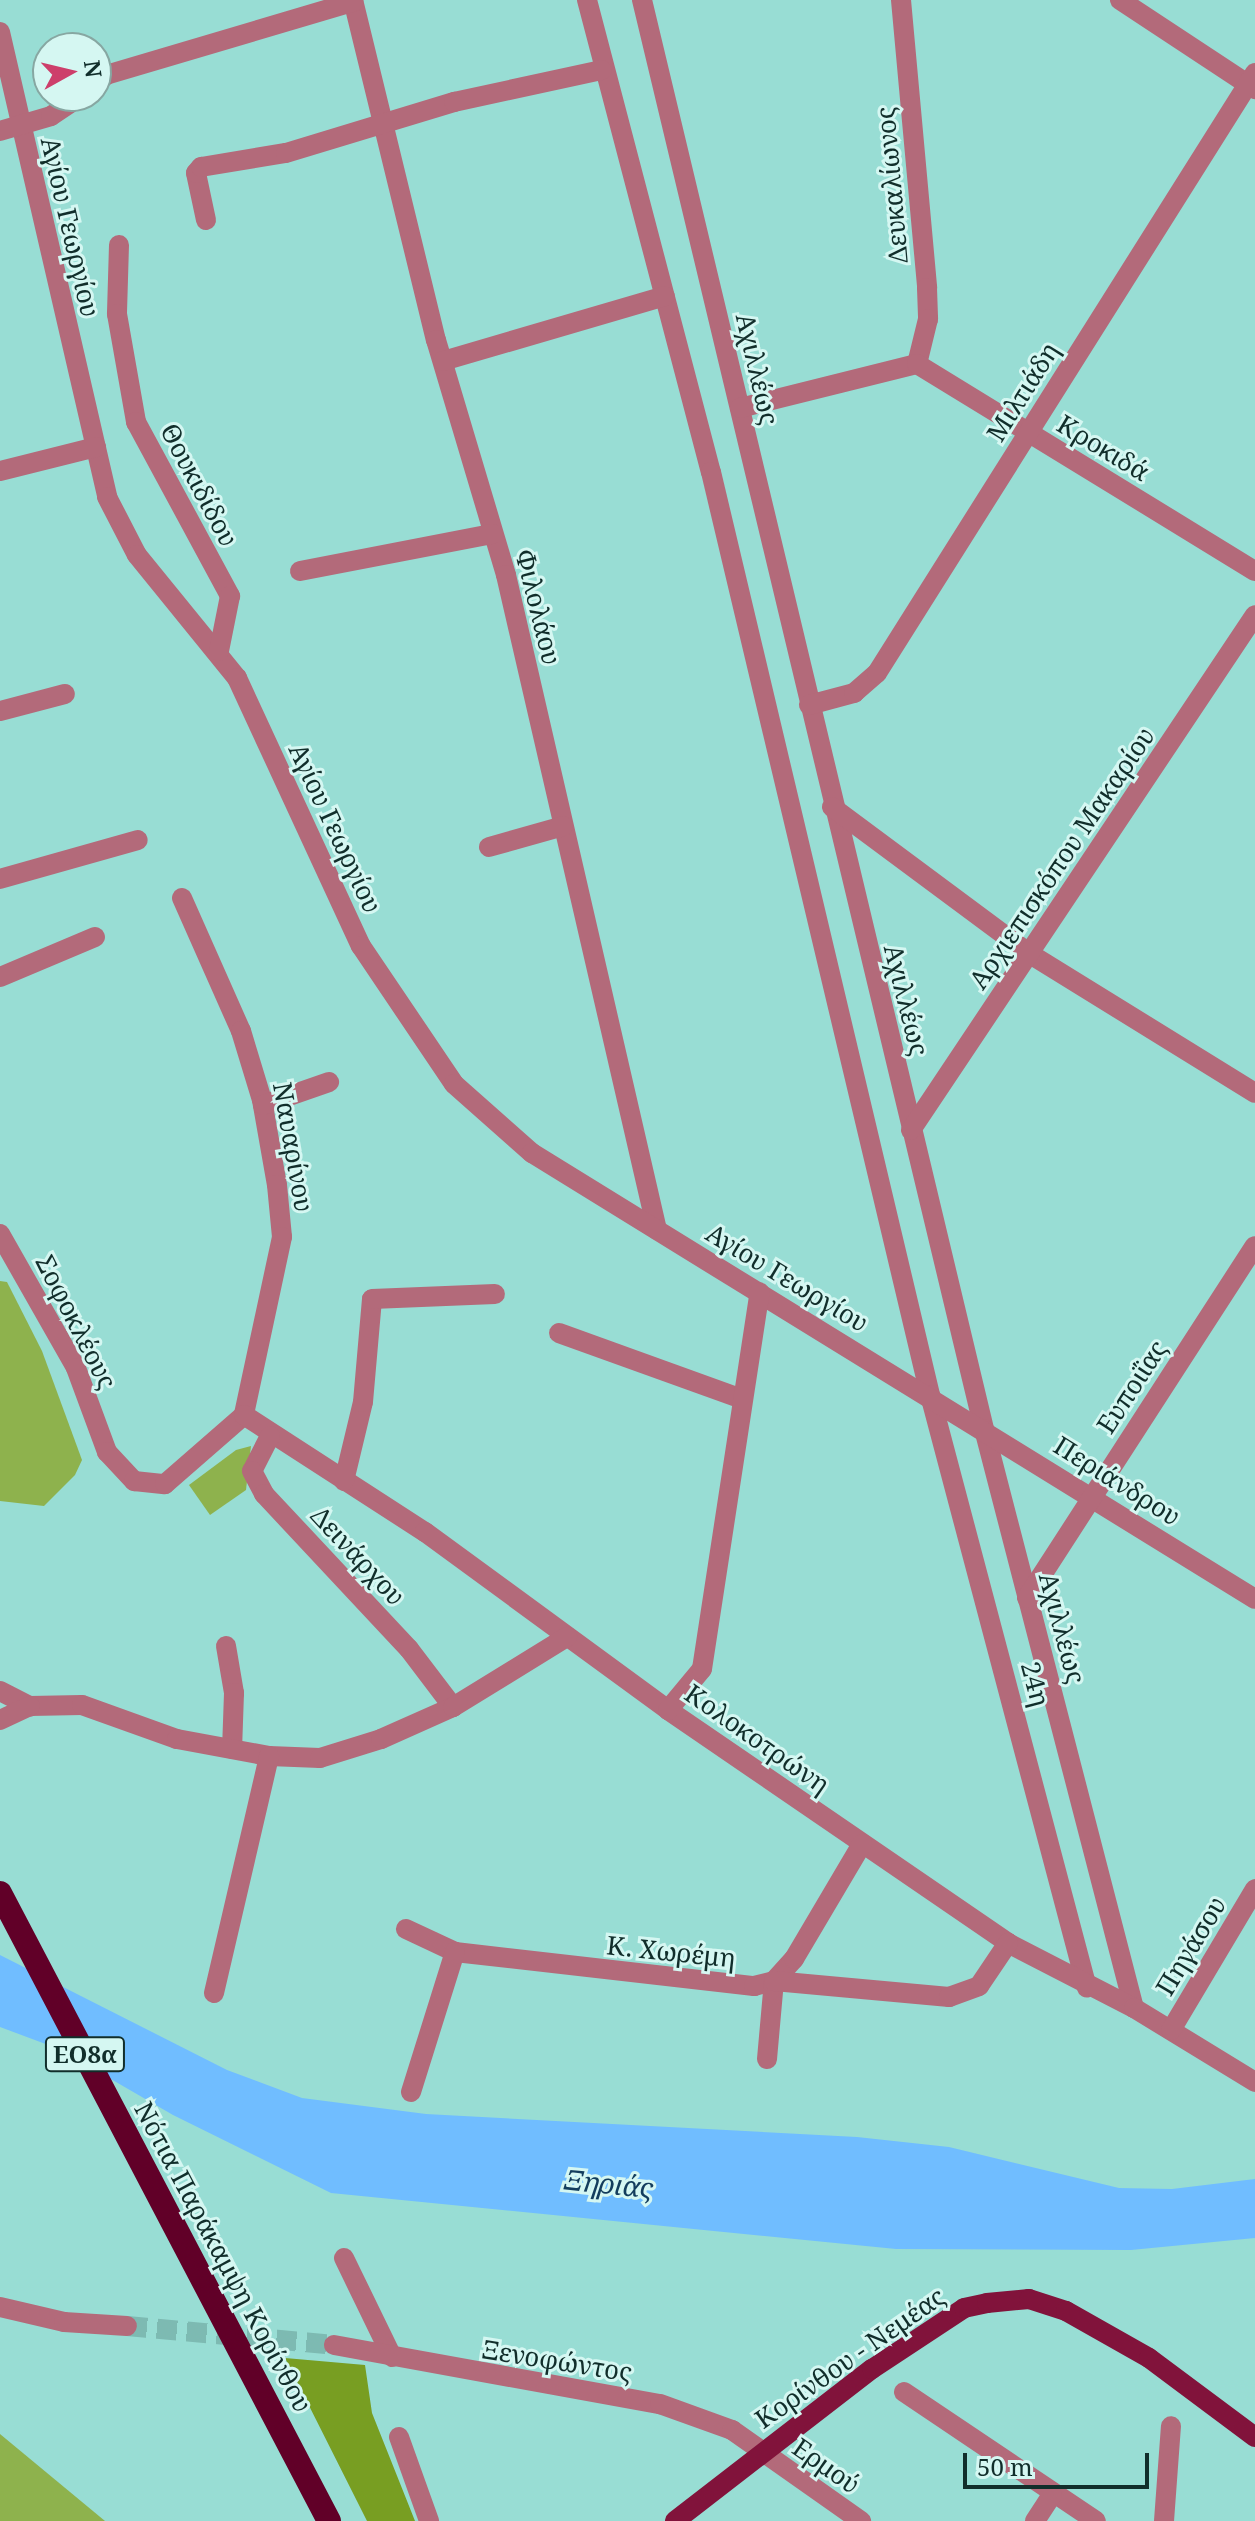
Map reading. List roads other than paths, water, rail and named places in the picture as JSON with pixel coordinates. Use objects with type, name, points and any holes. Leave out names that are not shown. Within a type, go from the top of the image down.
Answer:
[{"type":"highway","name":"Νότια Παράκαμψη Κορίνθου","points":[[0,1893],[329,2521]]},
{"type":"main road","name":"Κορίνθου - Νεμέας","points":[[675,2521],[942,2320],[964,2308],[1009,2300],[1048,2302],[1066,2311],[1156,2363],[1255,2437]]},
{"type":"main road","name":"Κορίνθου - Νεμέας","points":[[1234,2421],[1255,2428]]},
{"type":"street","points":[[587,0],[602,70],[665,296],[819,917],[930,1395]]},
{"type":"street","name":"Αχιλλέως","points":[[642,0],[832,807],[984,1429],[1134,2008]]},
{"type":"street","name":"Δευκαλίωνος","points":[[901,0],[927,288],[928,319],[917,364]]},
{"type":"street","points":[[1120,0],[1252,82]]},
{"type":"street","points":[[112,73],[353,1]]},
{"type":"street","name":"Φιλολάου","points":[[353,1],[381,124],[492,534],[657,1230]]},
{"type":"street","name":"Αγίου Γεωργίου","points":[[0,32],[10,130],[107,497],[137,555],[219,651],[237,678],[361,946],[454,1084],[532,1153],[950,1408]]},
{"type":"street","points":[[206,220],[196,173],[201,167],[286,153],[454,102],[602,70]]},
{"type":"street","name":"Μιλτιάδη","points":[[809,705],[854,693],[877,673],[1252,82]]},
{"type":"street","points":[[10,130],[48,112]]},
{"type":"street","name":"Θουκιδίδου","points":[[119,245],[117,314],[136,422],[230,596],[219,651]]},
{"type":"street","points":[[443,361],[665,296]]},
{"type":"street","points":[[740,408],[917,364]]},
{"type":"street","name":"Κροκιδά","points":[[917,364],[1255,571]]},
{"type":"street","points":[[0,471],[96,447]]},
{"type":"street","points":[[300,571],[492,534]]},
{"type":"street","name":"Αρχιεπισκόπου Μακαρίου","points":[[911,1130],[1255,615]]},
{"type":"street","points":[[0,711],[65,694]]},
{"type":"street","points":[[832,807],[1030,954],[1255,1093]]},
{"type":"street","points":[[489,847],[563,826]]},
{"type":"street","points":[[0,879],[138,840]]},
{"type":"street","name":"Ναυαρίνου","points":[[182,898],[230,1002],[263,1105],[282,1237],[244,1415]]},
{"type":"street","points":[[0,977],[95,937]]},
{"type":"street","points":[[263,1105],[329,1082]]},
{"type":"street","name":"Σοφοκλέους","points":[[0,1234],[6,1260],[76,1368],[107,1452],[134,1481],[165,1484],[244,1415]]},
{"type":"street","name":"Ευποιΐας","points":[[1027,1598],[1255,1246]]},
{"type":"street","points":[[668,1710],[702,1669],[760,1292]]},
{"type":"street","points":[[344,1481],[363,1402],[372,1299],[495,1294]]},
{"type":"street","points":[[559,1333],[742,1399]]},
{"type":"street","name":"24η","points":[[930,1395],[1087,1988]]},
{"type":"street","name":"Περιάνδρου","points":[[950,1408],[1255,1599]]},
{"type":"street","name":"Κολοκοτρώνη","points":[[244,1415],[270,1436],[425,1532],[668,1710],[1008,1943],[1087,1988],[1134,2008],[1255,2082]]},
{"type":"street","name":"Δεινάρχου","points":[[270,1436],[252,1471],[264,1494],[409,1649],[453,1707]]},
{"type":"street","points":[[0,1720],[30,1706],[82,1705],[177,1739],[269,1756],[320,1758],[381,1739],[453,1707],[567,1637]]},
{"type":"street","points":[[226,1646],[234,1693],[232,1749]]},
{"type":"street","points":[[0,1691],[30,1706]]},
{"type":"street","points":[[214,1993],[269,1756]]},
{"type":"street","points":[[767,2059],[774,1981],[794,1959],[862,1844]]},
{"type":"street","name":"Πηγάσου","points":[[1171,2030],[1255,1889]]},
{"type":"street","name":"Κ. Χωρέμη","points":[[406,1929],[455,1952],[675,1981],[754,1986],[774,1981],[949,1997],[979,1986],[1008,1943]]},
{"type":"street","points":[[411,2092],[455,1952]]},
{"type":"street","points":[[344,2258],[392,2357]]},
{"type":"street","points":[[0,2307],[64,2322],[127,2326]]},
{"type":"street","name":"Ξενοφώντος","points":[[334,2345],[660,2404],[732,2430],[762,2453]]},
{"type":"street","points":[[904,2392],[1052,2495],[1096,2521]]},
{"type":"street","points":[[1164,2521],[1171,2426]]},
{"type":"street","points":[[399,2437],[429,2521]]},
{"type":"street","name":"Ερμού","points":[[762,2453],[861,2521]]},
{"type":"street","points":[[1035,2521],[1052,2495]]},
{"type":"water","name":"Ξηριάς","points":[[0,1955],[227,2070],[302,2098],[426,2114],[857,2137],[949,2147],[1119,2188],[1172,2189],[1255,2179],[1255,2238],[1131,2250],[896,2249],[331,2193],[173,2115],[59,2049],[0,2027]]},
{"type":"tunnel","points":[[127,2326],[334,2345]]}]
